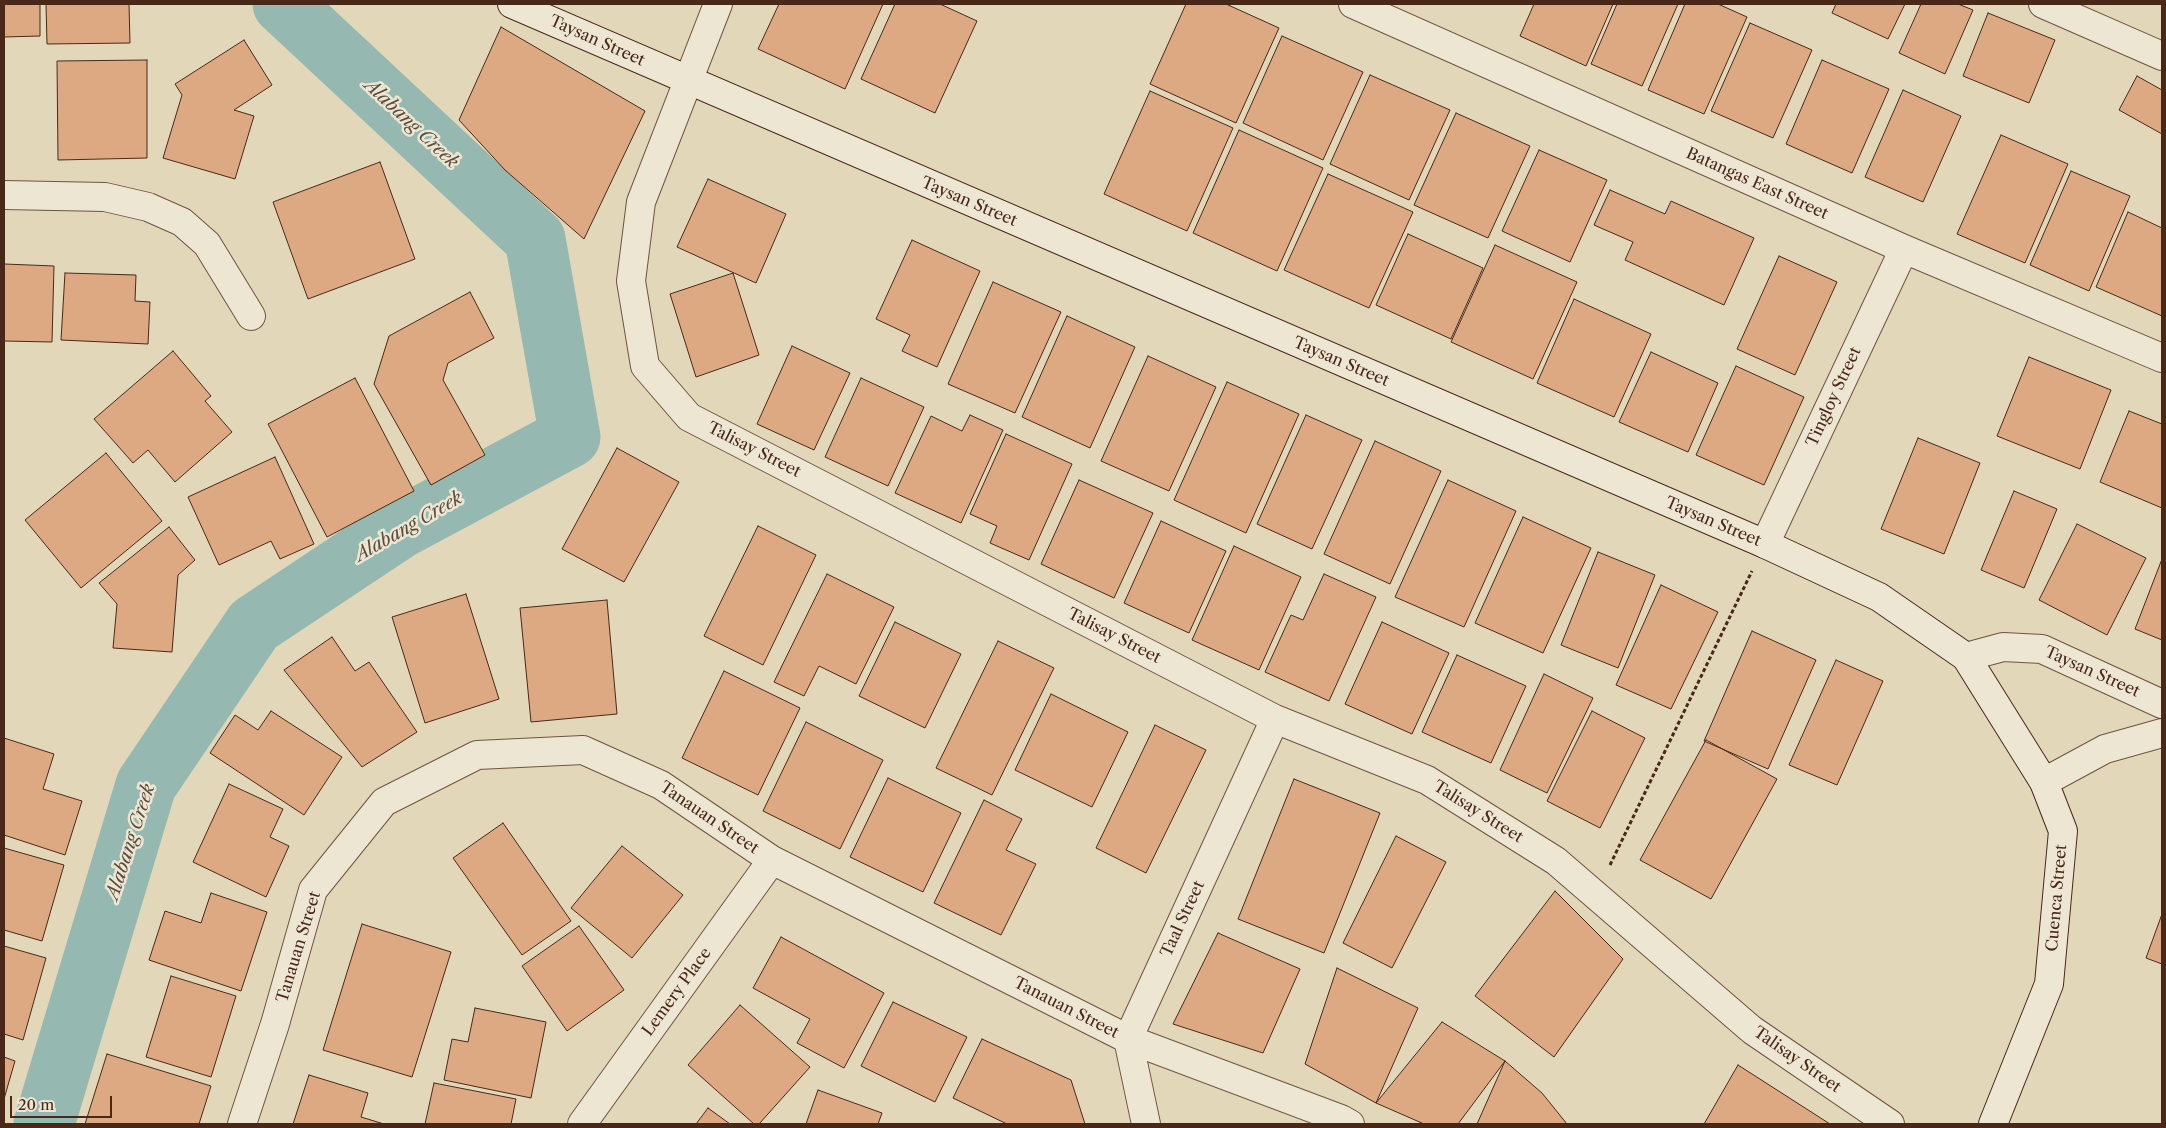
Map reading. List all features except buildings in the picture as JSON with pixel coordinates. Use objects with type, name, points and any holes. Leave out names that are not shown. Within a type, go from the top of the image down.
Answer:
[{"type":"street","name":"Taysan Street","points":[[512,4],[1765,544],[1879,597],[1966,657],[2003,647],[2042,649],[2162,704]]},
{"type":"street","name":"Talisay Street","points":[[718,4],[641,202],[631,281],[645,366],[690,417],[1275,719],[1428,780],[1556,861],[1752,1030],[1890,1124]]},
{"type":"street","name":"Batangas East Street","points":[[1353,4],[1904,249],[2162,358]]},
{"type":"street","points":[[2043,4],[2162,56]]},
{"type":"street","points":[[4,195],[106,197],[148,207],[182,222],[207,244],[250,316]]},
{"type":"street","name":"Tingloy Street","points":[[1765,544],[1904,249]]},
{"type":"street","name":"Cuenca Street","points":[[1966,657],[2044,782],[2063,831],[2049,984],[1993,1124]]},
{"type":"street","name":"Taal Street","points":[[1128,1039],[1275,719]]},
{"type":"street","points":[[2044,782],[2105,750],[2162,734]]},
{"type":"street","name":"Tanauan Street","points":[[242,1124],[275,1024],[313,890],[384,802],[477,755],[583,750],[660,784],[772,860],[1128,1039],[1350,1124]]},
{"type":"street","name":"Lemery Place","points":[[582,1124],[772,860]]},
{"type":"street","points":[[1128,1039],[1146,1124]]},
{"type":"path","points":[[1596,895],[1765,544]]},
{"type":"waterway","name":"Alabang Creek","points":[[44,1124],[146,785],[254,625],[400,528],[570,437],[535,239],[283,4]]}]
